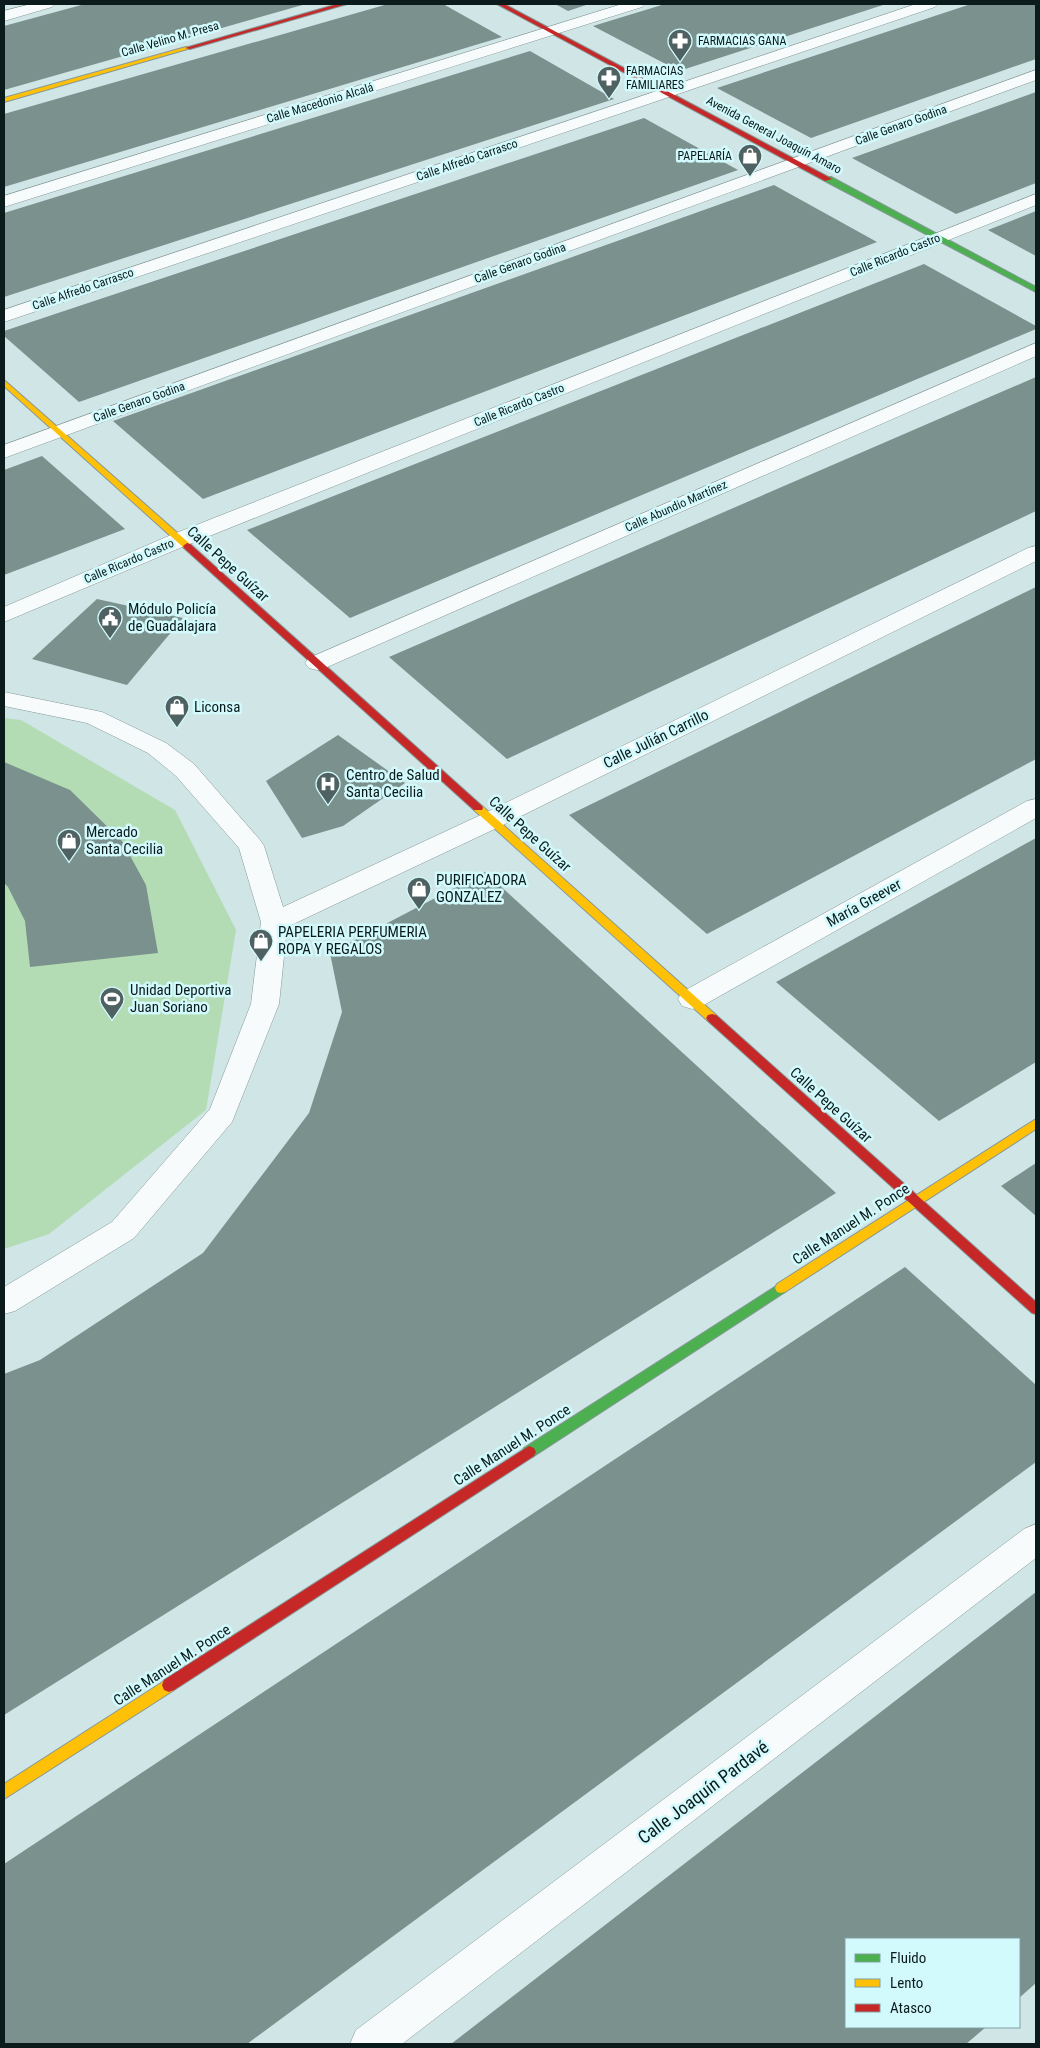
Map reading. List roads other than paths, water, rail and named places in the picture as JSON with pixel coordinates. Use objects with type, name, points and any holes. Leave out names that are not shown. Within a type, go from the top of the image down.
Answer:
[{"type":"street","points":[[4,16],[47,4]]},
{"type":"street","name":"Calle Velino M. Presa","points":[[4,100],[344,4]]},
{"type":"street","name":"Avenida General Joaquín Amaro","points":[[500,4],[1036,290]]},
{"type":"street","name":"Calle Macedonio Alcalá","points":[[4,202],[637,4]]},
{"type":"street","name":"Calle Alfredo Carrasco","points":[[4,316],[930,4]]},
{"type":"street","name":"Calle Genaro Godina","points":[[4,452],[1036,75]]},
{"type":"street","name":"Calle Ricardo Castro","points":[[4,615],[179,540],[1036,199]]},
{"type":"street","name":"Calle Abundio Martínez","points":[[317,663],[1036,349]]},
{"type":"street","name":"Calle Pepe Guízar","points":[[4,382],[1036,1309]]},
{"type":"street","name":"Calle Julián Carrillo","points":[[274,922],[492,820],[1036,553]]},
{"type":"street","points":[[4,699],[94,717],[157,748],[185,770],[251,846],[274,922],[265,1004],[222,1114],[123,1230],[4,1302]]},
{"type":"street","name":"María Greever","points":[[692,1000],[1036,807]]},
{"type":"street","name":"Calle Manuel M. Ponce","points":[[4,1792],[1036,1123]]},
{"type":"street","name":"Calle Joaquín Pardavé","points":[[370,2044],[1036,1539]]},
{"type":"place","name":"FARMACIAS GANA","points":[[680,62]]},
{"type":"place","name":"FARMACIAS FAMILIARES","points":[[609,99]]},
{"type":"place","name":"PAPELARÍA","points":[[750,177]]},
{"type":"place","name":"Módulo Policía de Guadalajara","points":[[110,639]]},
{"type":"place","name":"Liconsa","points":[[177,728]]},
{"type":"place","name":"Centro de Salud Santa Cecilia","points":[[328,805]]},
{"type":"place","name":"Mercado Santa Cecilia","points":[[69,862]]},
{"type":"place","name":"PURIFICADORA GONZALEZ","points":[[419,910]]},
{"type":"place","name":"PAPELERIA PERFUMERIA ROPA Y REGALOS","points":[[261,962]]},
{"type":"place","name":"Unidad Deportiva Juan Soriano","points":[[112,1020]]}]
